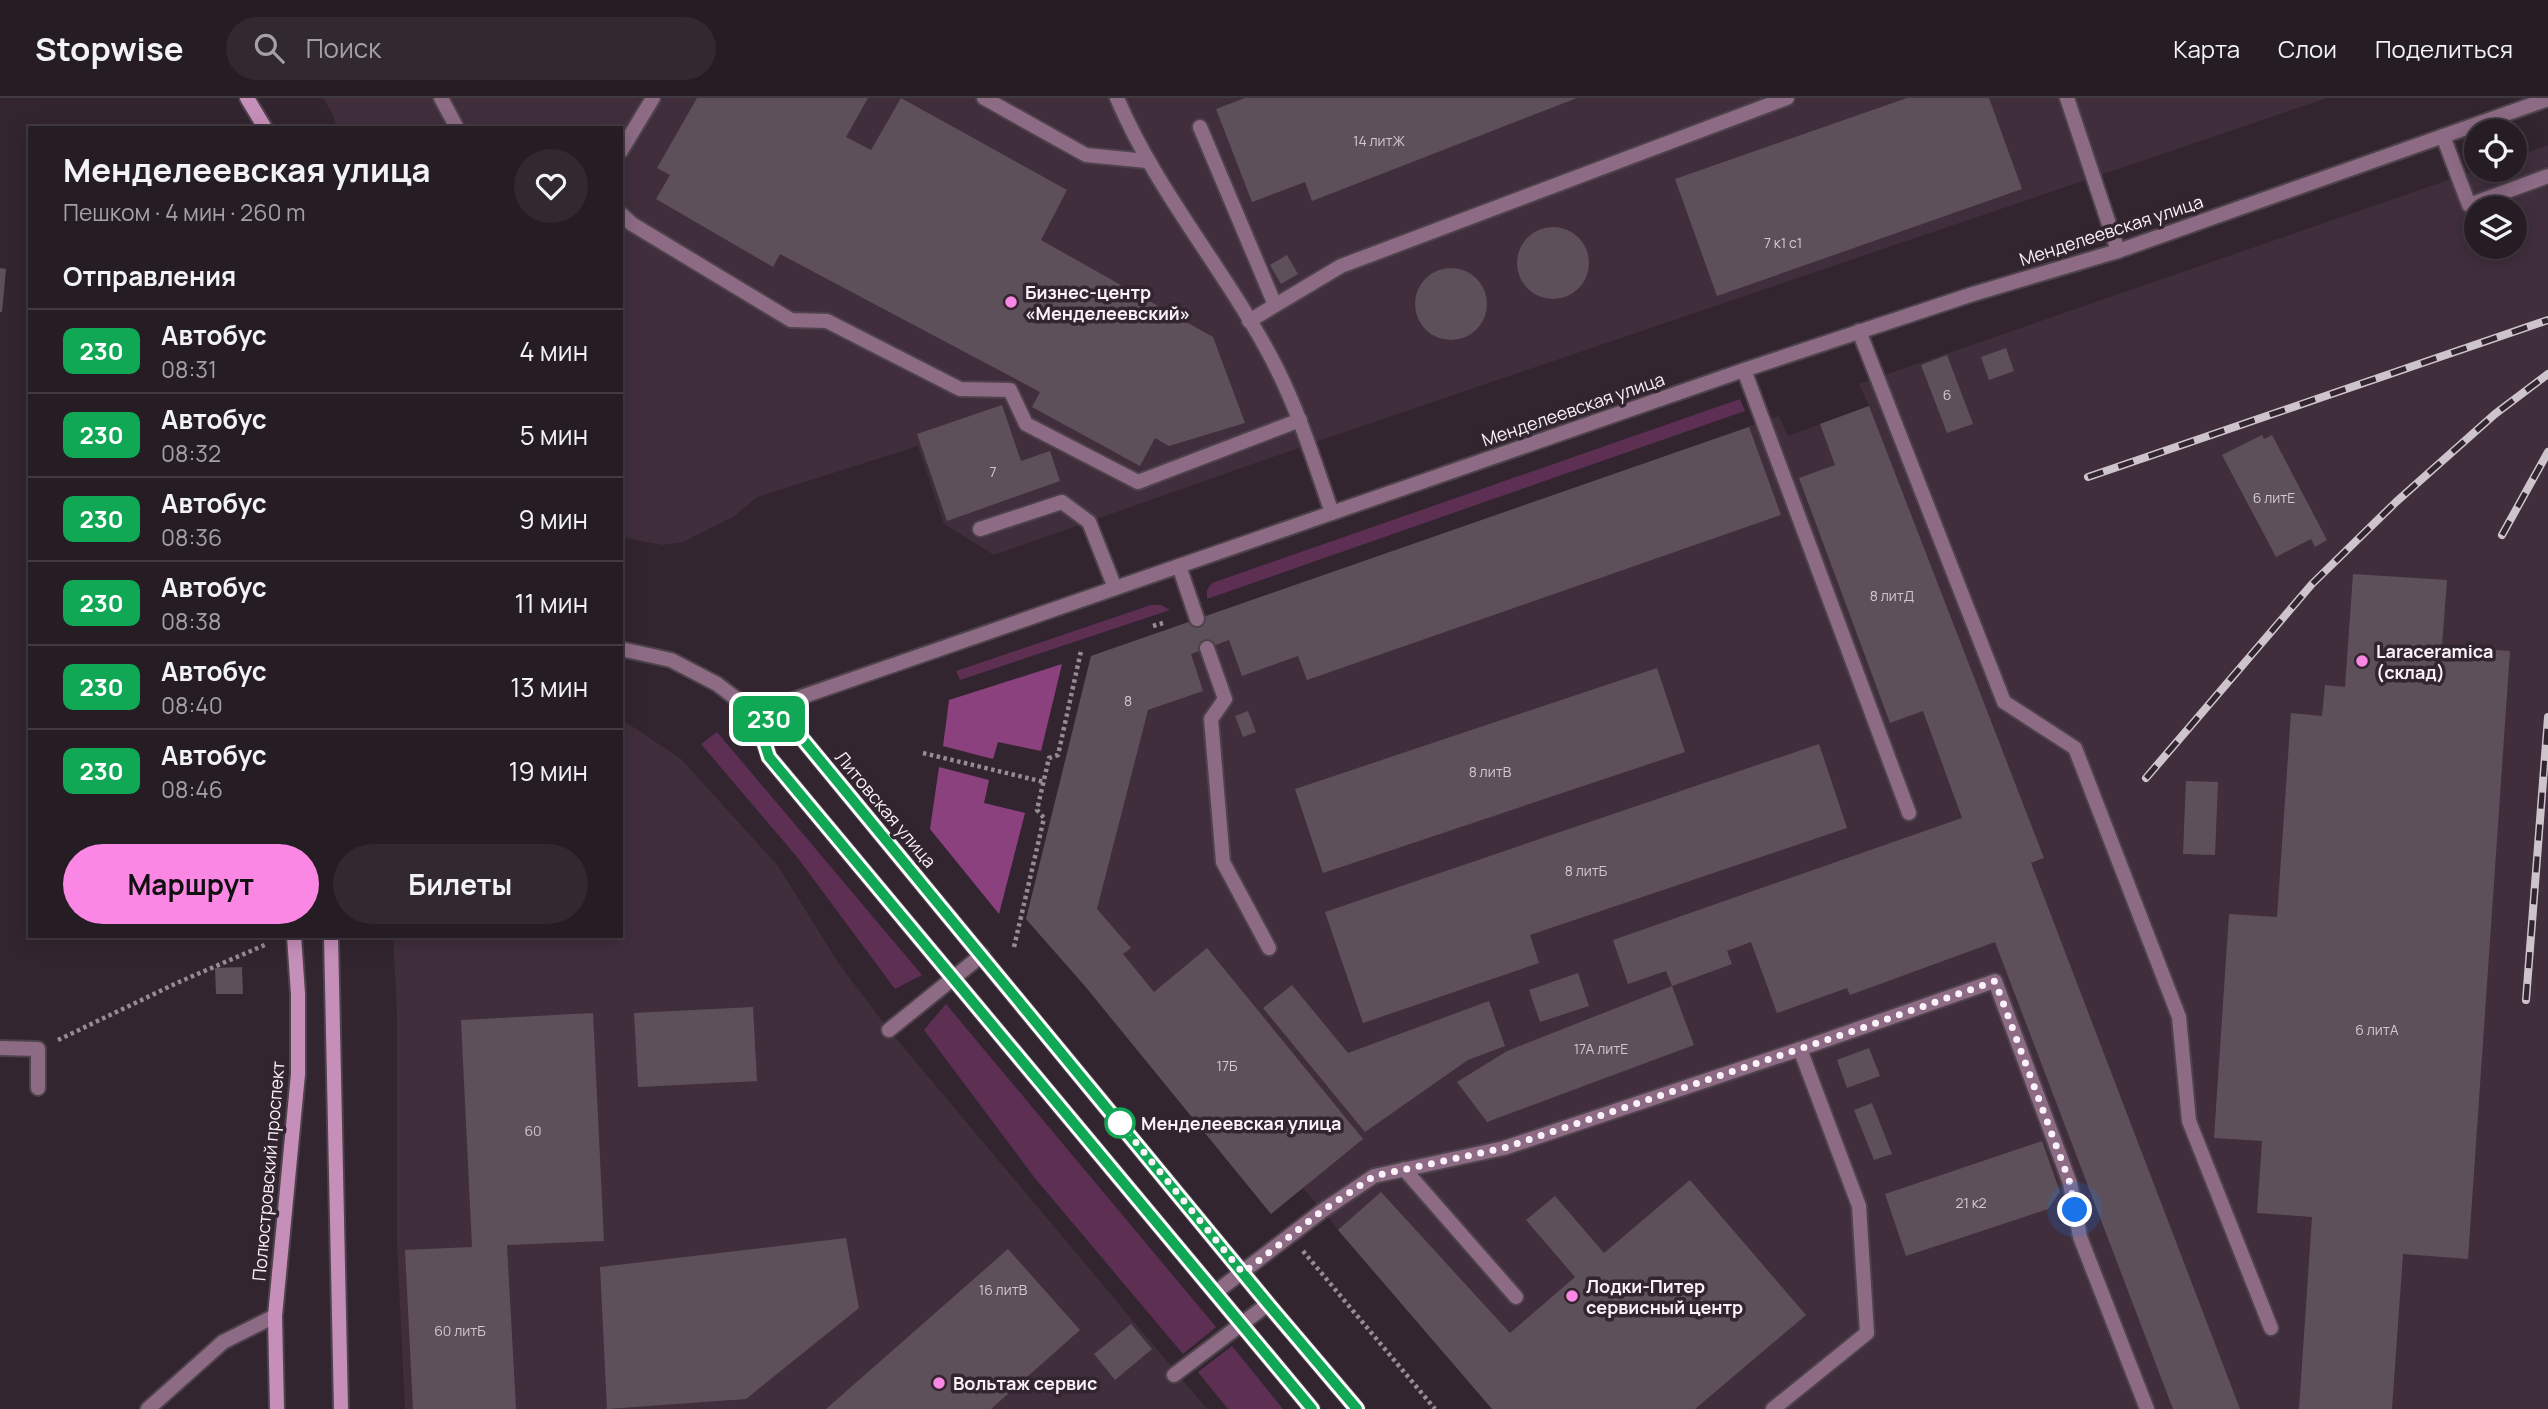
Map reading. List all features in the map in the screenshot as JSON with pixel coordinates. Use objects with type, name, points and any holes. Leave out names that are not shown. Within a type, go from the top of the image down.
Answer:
[{"type":"main road","points":[[250,105],[253,126]]},
{"type":"main road","points":[[250,105],[264,126]]},
{"type":"main road","name":"Полюстровский проспект","points":[[277,1409],[275,1316],[298,1074],[298,994],[294,938]]},
{"type":"main road","points":[[331,938],[341,1409]]},
{"type":"street","points":[[441,98],[456,126]]},
{"type":"street","points":[[623,148],[653,98]]},
{"type":"street","points":[[984,98],[1086,155],[1147,160]]},
{"type":"street","points":[[1117,98],[1147,160],[1276,368],[1300,420],[1332,513]]},
{"type":"street","points":[[1249,321],[1341,266],[1787,98]]},
{"type":"street","points":[[2067,98],[2118,251]]},
{"type":"street","name":"Менделеевская улица","points":[[755,713],[1859,331],[2118,251],[2548,99]]},
{"type":"street","points":[[1200,127],[1275,305]]},
{"type":"street","points":[[2443,136],[2469,205],[2548,176]]},
{"type":"street","points":[[623,216],[632,224],[791,320],[827,321],[960,389],[1010,390],[1026,424],[1138,482],[1300,420]]},
{"type":"street","points":[[1859,331],[2004,702],[2075,748],[2179,1017],[2189,1122],[2271,1328]]},
{"type":"street","points":[[1744,370],[1909,813]]},
{"type":"street","points":[[980,529],[1062,502],[1089,522],[1115,588]]},
{"type":"street","points":[[1178,566],[1197,619]]},
{"type":"street","points":[[1207,648],[1225,699],[1211,719],[1223,862],[1269,948]]},
{"type":"street","points":[[623,649],[671,660],[717,684],[755,713],[769,757],[1312,1409]]},
{"type":"street","name":"Литовская улица","points":[[755,713],[796,731],[1357,1409]]},
{"type":"street","points":[[889,1030],[982,955]]},
{"type":"street","points":[[1216,1292],[1290,1235],[1374,1176],[1504,1148],[1995,981],[2070,1183],[2080,1237],[2147,1409]]},
{"type":"street","points":[[0,1048],[38,1049],[38,1088]]},
{"type":"street","points":[[1773,1409],[1867,1333],[1859,1206],[1800,1049]]},
{"type":"street","points":[[1404,1169],[1516,1297]]},
{"type":"street","points":[[1174,1376],[1268,1304]]},
{"type":"street","points":[[148,1409],[223,1342],[275,1316]]},
{"type":"path","points":[[1153,626],[1163,623]]},
{"type":"path","points":[[1014,947],[1044,818],[1037,810],[1049,758],[1058,755],[1081,651]]},
{"type":"path","points":[[923,753],[1044,782]]},
{"type":"path","points":[[38,1049],[179,982],[267,944]]},
{"type":"path","points":[[1290,1235],[1435,1409]]},
{"type":"shaded area","points":[[323,98],[2327,98],[1330,437],[994,555],[944,524],[918,446],[757,497],[733,517],[683,542],[663,545],[623,537],[623,126],[336,126]]},
{"type":"shaded area","points":[[2548,145],[2548,1409],[1492,1409],[1303,1188],[1084,985],[1026,919],[1091,656],[1779,416],[1788,436],[1869,406],[1859,384],[2464,175],[2464,182],[2527,182],[2527,153]]},
{"type":"shaded area","points":[[1740,399],[1745,411],[1207,599],[1207,590],[1212,583]]},
{"type":"shaded area","points":[[1151,605],[1161,605],[1170,610],[960,680],[956,671]]},
{"type":"shaded area","points":[[1062,664],[1041,751],[998,742],[993,759],[943,746],[949,700]]},
{"type":"shaded area","points":[[623,720],[681,759],[778,866],[839,964],[889,1030],[1207,1409],[405,1409],[397,1246],[397,1012],[393,938],[623,938]]},
{"type":"shaded area","points":[[717,732],[922,975],[895,989],[797,857],[701,744]]},
{"type":"shaded area","points":[[939,767],[989,780],[984,803],[1025,813],[999,914],[930,829]]},
{"type":"shaded area","points":[[946,1004],[1216,1327],[1183,1354],[1034,1177],[924,1030]]},
{"type":"shaded area","points":[[1232,1346],[1283,1409],[1228,1409],[1198,1372]]},
{"type":"building","name":"Бизнес-центр «Менделеевский»","points":[[697,98],[868,98],[846,137],[871,150],[901,98],[1067,190],[1041,240],[1213,337],[1245,423],[1169,446],[1155,438],[1140,466],[1032,407],[1040,392],[780,254],[773,267],[656,199],[670,175],[657,168]]},
{"type":"building","points":[[1245,98],[1577,98],[1312,201],[1305,182],[1252,202],[1216,109]]},
{"type":"building","points":[[1907,98],[1989,98],[2022,189],[1717,296],[1675,179]]},
{"type":"building","points":[[1553,227],[1573,233],[1583,243],[1589,263],[1583,283],[1573,293],[1553,299],[1533,293],[1523,283],[1517,263],[1523,243],[1533,233]]},
{"type":"building","points":[[1287,255],[1298,274],[1281,284],[1270,265]]},
{"type":"building","points":[[0,268],[6,269],[2,312],[0,312]]},
{"type":"building","points":[[1451,268],[1471,274],[1481,284],[1487,304],[1481,324],[1471,334],[1451,340],[1431,334],[1421,324],[1415,304],[1421,284],[1431,274]]},
{"type":"building","points":[[2006,348],[2014,371],[1989,380],[1981,357]]},
{"type":"building","points":[[1947,355],[1973,424],[1947,433],[1921,365]]},
{"type":"building","points":[[1002,405],[1021,461],[1050,451],[1060,481],[947,521],[917,434]]},
{"type":"building","points":[[1869,406],[2044,858],[2031,863],[2240,1409],[2173,1409],[1995,942],[1850,995],[1847,988],[1777,1013],[1751,942],[1727,951],[1732,964],[1672,986],[1666,971],[1628,984],[1613,940],[1962,818],[1923,711],[1890,723],[1799,478],[1835,465],[1820,424]]},
{"type":"building","points":[[1749,427],[1781,515],[1307,680],[1298,656],[1242,676],[1229,640],[1191,654],[1203,691],[1148,710],[1097,909],[1131,948],[1123,954],[1154,992],[1207,948],[1363,1139],[1271,1214],[1084,985],[1026,919],[1091,656]]},
{"type":"building","points":[[2262,435],[2264,439],[2272,435],[2327,540],[2315,547],[2311,539],[2276,557],[2222,455]]},
{"type":"building","points":[[2353,574],[2447,580],[2442,646],[2510,651],[2468,1259],[2403,1254],[2392,1409],[2299,1409],[2312,1217],[2257,1213],[2262,1141],[2214,1138],[2229,914],[2277,917],[2291,713],[2322,716],[2325,685],[2345,687]]},
{"type":"building","points":[[1657,668],[1685,752],[1323,873],[1295,789]]},
{"type":"building","points":[[1248,711],[1256,732],[1243,737],[1235,716]]},
{"type":"building","points":[[1819,744],[1847,828],[1530,935],[1539,963],[1363,1023],[1325,912]]},
{"type":"building","points":[[2186,781],[2218,782],[2215,855],[2183,854]]},
{"type":"building","points":[[242,967],[243,994],[216,994],[215,968]]},
{"type":"building","points":[[1578,973],[1589,1006],[1540,1022],[1529,990]]},
{"type":"building","points":[[1292,985],[1348,1053],[1489,1001],[1505,1046],[1468,1060],[1365,1132],[1263,1008]]},
{"type":"building","points":[[1672,986],[1694,1045],[1487,1122],[1457,1082],[1507,1051]]},
{"type":"building","points":[[753,1007],[757,1081],[638,1087],[634,1013]]},
{"type":"building","points":[[593,1013],[604,1241],[507,1245],[516,1409],[413,1409],[405,1250],[472,1247],[461,1020]]},
{"type":"building","points":[[1869,1048],[1880,1076],[1847,1088],[1837,1060]]},
{"type":"building","points":[[1872,1103],[1892,1154],[1874,1160],[1854,1110]]},
{"type":"building","points":[[2042,1141],[2060,1192],[2048,1209],[1906,1256],[1885,1194]]},
{"type":"building","points":[[1690,1180],[1806,1315],[1695,1409],[1492,1409],[1338,1230],[1381,1192],[1510,1333],[1575,1277],[1526,1220],[1555,1196],[1604,1253]]},
{"type":"building","points":[[846,1238],[859,1308],[746,1399],[607,1409],[600,1267]]},
{"type":"building","points":[[1008,1249],[1080,1330],[991,1409],[826,1409]]},
{"type":"building","points":[[1131,1324],[1152,1349],[1115,1380],[1094,1354]]},
{"type":"railway","points":[[2088,477],[2548,320]]},
{"type":"railway","points":[[2146,778],[2312,584],[2396,502],[2495,414],[2548,374]]},
{"type":"railway","points":[[2502,535],[2548,452]]},
{"type":"railway","points":[[2526,1000],[2548,717]]},
{"type":"bus line","name":"230","points":[[1312,1409],[769,757],[755,713],[796,731],[1357,1409]]},
{"type":"place","name":"Бизнес-центр «Менделеевский»","points":[[1011,302]]},
{"type":"place","name":"Laraceramica (склад)","points":[[2362,661]]},
{"type":"place","name":"Менделеевская улица","points":[[1120,1123]]},
{"type":"place","name":"Лодки-Питер сервисный центр","points":[[1572,1296]]},
{"type":"place","name":"Вольтаж сервис","points":[[939,1383]]},
{"type":"route","points":[[1120,1123],[1243,1273],[1322,1211],[1374,1176],[1504,1148],[1995,981],[2070,1183],[2075,1210]]}]
